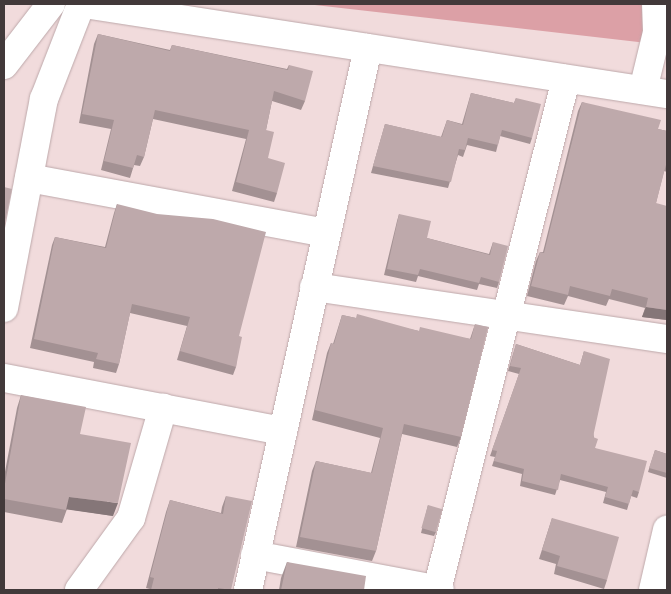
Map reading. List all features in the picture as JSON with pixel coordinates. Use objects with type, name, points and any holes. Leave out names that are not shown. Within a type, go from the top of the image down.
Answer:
[{"type":"street","points":[[4,64],[51,4]]},
{"type":"street","points":[[4,308],[44,99],[82,4],[655,92],[658,32],[656,4]]},
{"type":"street","points":[[248,590],[368,48]]},
{"type":"street","points":[[256,555],[438,590],[508,317],[566,79]]},
{"type":"street","points":[[29,178],[326,233]]},
{"type":"street","points":[[314,287],[667,339]]},
{"type":"street","points":[[4,378],[283,431]]},
{"type":"street","points":[[79,590],[131,518],[163,408]]},
{"type":"street","points":[[653,590],[667,530]]},
{"type":"shaded area","points":[[306,4],[642,4],[647,43]]},
{"type":"building","points":[[98,34],[170,51],[172,45],[288,70],[289,65],[313,71],[305,101],[274,91],[266,130],[274,132],[268,158],[285,163],[277,193],[236,182],[249,130],[155,110],[144,157],[137,155],[133,168],[104,161],[114,120],[82,114]]},
{"type":"building","points":[[471,93],[514,103],[516,98],[541,104],[532,138],[502,130],[498,145],[468,138],[465,150],[459,149],[451,182],[373,166],[385,124],[442,137],[447,120],[463,125]]},
{"type":"building","points":[[582,102],[661,120],[658,129],[667,131],[667,161],[656,203],[667,206],[667,310],[646,307],[648,298],[612,289],[610,296],[570,286],[568,295],[531,286],[540,252],[544,253]]},
{"type":"building","points":[[4,187],[12,189],[4,227]]},
{"type":"building","points":[[117,204],[157,214],[213,219],[266,232],[239,336],[242,337],[236,367],[180,351],[190,317],[132,304],[119,364],[96,359],[98,353],[34,339],[55,237],[106,248]]},
{"type":"building","points":[[399,214],[431,221],[427,238],[490,255],[493,242],[508,246],[499,282],[481,277],[479,283],[420,269],[418,275],[387,269]]},
{"type":"building","points":[[357,314],[419,331],[420,327],[471,339],[475,324],[488,327],[461,437],[404,424],[376,551],[300,537],[316,461],[372,473],[383,428],[315,410],[331,343],[334,344],[342,315],[356,318]]},
{"type":"building","points":[[516,344],[580,365],[584,351],[610,359],[593,437],[598,439],[595,448],[647,461],[639,492],[633,490],[629,504],[605,497],[608,487],[561,474],[558,490],[522,481],[524,469],[494,461],[497,451],[492,450],[521,368],[510,366]]},
{"type":"building","points":[[21,395],[86,407],[80,434],[131,443],[118,503],[69,497],[66,510],[4,499],[4,489]]},
{"type":"building","points":[[655,450],[667,454],[667,473],[649,468]]},
{"type":"building","points":[[226,496],[252,501],[231,590],[218,588],[218,590],[151,590],[154,578],[150,577],[170,500],[223,514]]},
{"type":"building","points":[[428,505],[442,509],[436,532],[421,528]]},
{"type":"building","points":[[552,518],[619,537],[607,580],[557,566],[560,556],[542,550]]},
{"type":"building","points":[[287,562],[366,576],[364,590],[281,590]]}]
